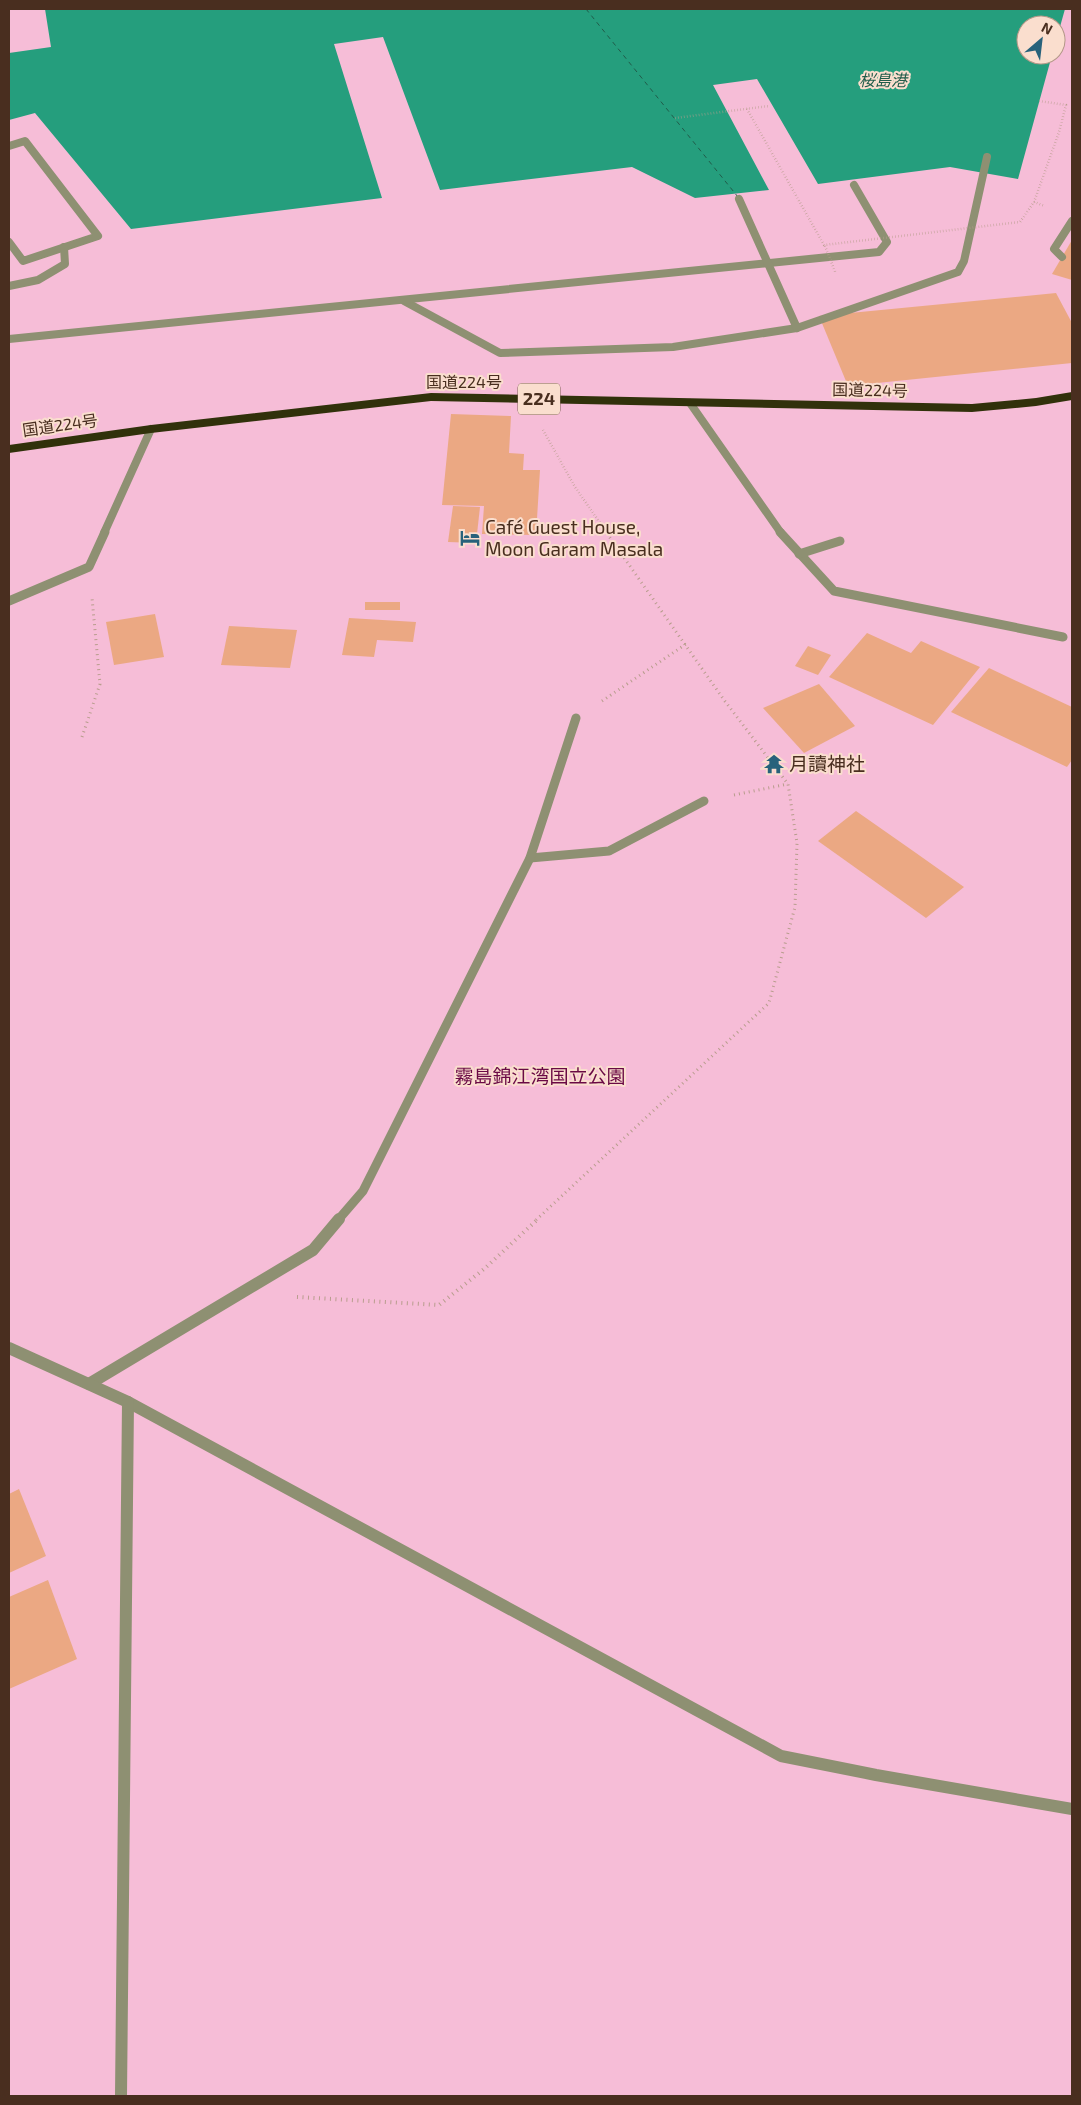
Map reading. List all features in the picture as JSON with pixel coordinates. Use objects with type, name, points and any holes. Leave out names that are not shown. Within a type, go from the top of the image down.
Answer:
[{"type":"highway","name":"国道224号","points":[[9,449],[151,429],[431,398],[972,408],[1036,402],[1072,396]]},
{"type":"street","points":[[9,146],[25,141],[98,236],[23,261],[9,242]]},
{"type":"street","points":[[404,301],[500,353],[673,347],[797,328],[958,272],[964,261],[987,157]]},
{"type":"street","points":[[9,339],[879,252],[887,242],[854,184]]},
{"type":"street","points":[[739,199],[797,328]]},
{"type":"street","points":[[1062,257],[1054,249],[1072,221]]},
{"type":"street","points":[[9,286],[38,280],[65,264],[64,247]]},
{"type":"street","points":[[690,403],[783,536],[834,591],[1063,637]]},
{"type":"street","points":[[9,601],[89,567],[151,429]]},
{"type":"street","points":[[799,554],[840,541]]},
{"type":"street","points":[[89,1384],[313,1250],[363,1191],[530,858],[576,718]]},
{"type":"street","points":[[530,858],[609,851],[704,801]]},
{"type":"street","points":[[9,1348],[128,1402],[781,1756],[876,1775],[1072,1809]]},
{"type":"street","points":[[121,2096],[128,1402]]},
{"type":"path","points":[[747,109],[824,245],[1020,222],[1034,202],[1059,132],[1066,105],[1040,101]]},
{"type":"path","points":[[675,118],[769,106]]},
{"type":"path","points":[[825,246],[836,274]]},
{"type":"path","points":[[242,1294],[439,1305],[484,1270],[769,1003],[795,907],[797,843],[788,784],[724,700],[575,486],[542,428]]},
{"type":"path","points":[[82,737],[100,684],[89,567]]},
{"type":"path","points":[[576,718],[686,644]]},
{"type":"path","points":[[704,801],[788,784]]},
{"type":"green space","name":"霧島錦江湾国立公園","points":[[9,9],[1072,9],[1072,2096],[9,2096]]},
{"type":"water","name":"桜島港","points":[[45,9],[1065,9],[1063,15],[1016,15],[1016,65],[1049,65],[1018,179],[950,167],[818,184],[757,79],[713,85],[769,190],[695,198],[632,167],[440,190],[383,37],[334,44],[382,198],[131,229],[35,113],[9,120],[9,53],[51,47]]},
{"type":"building","points":[[1072,240],[1072,280],[1052,274]]},
{"type":"building","points":[[1056,293],[1072,323],[1072,363],[848,386],[819,316]]},
{"type":"building","points":[[451,414],[511,416],[509,453],[524,454],[523,470],[540,470],[536,535],[482,534],[484,506],[442,505]]},
{"type":"building","points":[[453,506],[480,507],[476,543],[448,542]]},
{"type":"building","points":[[365,602],[400,602],[400,610],[365,610]]},
{"type":"building","points":[[155,614],[164,657],[114,665],[106,622]]},
{"type":"building","points":[[349,618],[416,622],[413,642],[377,640],[374,657],[342,655]]},
{"type":"building","points":[[229,626],[297,630],[290,668],[221,665]]},
{"type":"building","points":[[867,633],[911,653],[921,641],[980,667],[933,725],[829,677]]},
{"type":"building","points":[[808,646],[831,655],[818,675],[795,666]]},
{"type":"building","points":[[989,668],[1072,707],[1072,760],[1067,767],[951,712]]},
{"type":"building","points":[[819,684],[855,726],[804,753],[763,708]]},
{"type":"building","points":[[856,811],[964,887],[926,918],[818,841]]},
{"type":"building","points":[[19,1489],[46,1556],[9,1573],[9,1494]]},
{"type":"building","points":[[48,1580],[77,1659],[9,1689],[9,1597]]},
{"type":"ferry route","points":[[586,9],[738,197]]},
{"type":"place","name":"Café Guest House, Moon Garam Masala","points":[[470,538]]},
{"type":"place","name":"月讀神社","points":[[774,764]]}]
